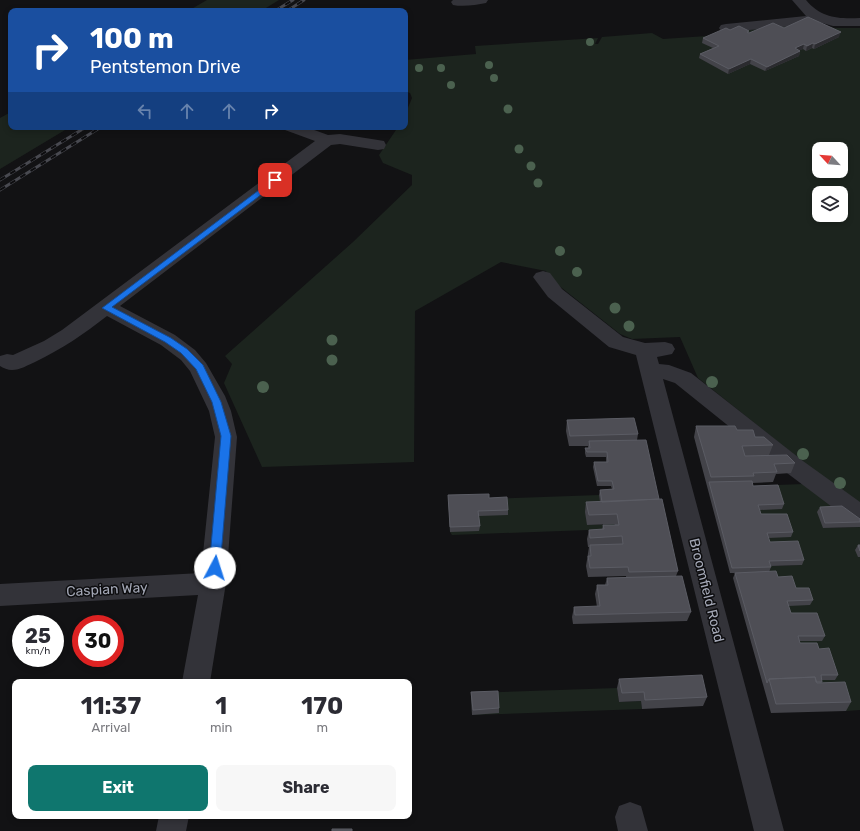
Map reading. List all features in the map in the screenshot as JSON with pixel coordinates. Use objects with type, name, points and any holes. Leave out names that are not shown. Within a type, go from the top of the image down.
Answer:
[{"type":"street","points":[[458,2],[481,0]]},
{"type":"street","points":[[799,0],[808,12],[819,18],[842,23],[860,22]]},
{"type":"street","points":[[726,28],[794,22],[819,18]]},
{"type":"street","points":[[299,130],[327,140],[340,139],[378,145]]},
{"type":"street","points":[[7,361],[11,363],[19,362],[69,335],[107,308],[327,140]]},
{"type":"street","points":[[543,277],[555,293],[612,340],[621,345],[653,356],[669,372],[683,378],[787,461],[860,515]]},
{"type":"street","points":[[107,308],[168,340],[184,351],[200,368],[217,402],[226,436],[213,583],[197,679]]},
{"type":"street","name":"Broomfield Road","points":[[653,356],[768,831]]},
{"type":"street","name":"Caspian Way","points":[[0,595],[213,583]]},
{"type":"street","points":[[171,831],[173,819]]},
{"type":"shaded area","points":[[207,0],[279,0],[266,8],[193,8]]},
{"type":"shaded area","points":[[806,22],[835,28],[860,28],[860,507],[698,378],[680,337],[632,339],[620,334],[548,277],[546,271],[501,262],[415,311],[414,462],[262,467],[224,383],[232,364],[225,356],[353,242],[412,185],[412,175],[383,163],[379,155],[396,130],[408,130],[408,108],[412,98],[408,92],[408,60],[476,54],[475,46],[598,38],[595,44],[598,44],[602,37],[652,33],[663,39],[707,36]]},
{"type":"shaded area","points":[[8,114],[8,130],[65,130],[0,169],[0,118]]},
{"type":"shaded area","points":[[804,484],[840,512],[823,528],[860,527],[860,549],[858,557],[860,557],[860,710],[846,711],[812,692],[818,680],[835,680],[798,648],[796,641],[822,640],[788,618],[776,582],[767,566],[802,565],[768,547],[750,486]]},
{"type":"shaded area","points":[[599,495],[602,511],[587,525],[614,524],[615,529],[452,535],[450,532],[449,517],[489,499]]},
{"type":"shaded area","points":[[617,688],[619,702],[641,701],[642,709],[472,715],[471,693]]},
{"type":"building","points":[[808,17],[841,32],[815,44],[813,43],[807,46],[804,44],[795,48],[800,51],[767,67],[751,59],[729,69],[700,54],[719,46],[703,38],[726,28],[730,30],[739,26],[749,31],[747,32],[749,33],[773,23],[784,28]]},
{"type":"building","points":[[634,418],[638,434],[570,436],[567,420]]},
{"type":"building","points":[[696,426],[735,426],[737,430],[753,430],[755,437],[764,437],[773,445],[742,446],[745,456],[787,455],[795,463],[774,464],[777,472],[753,473],[754,476],[711,477]]},
{"type":"building","points":[[646,440],[659,499],[602,502],[600,490],[614,489],[612,481],[598,481],[594,462],[608,462],[607,452],[587,452],[585,448],[590,448],[589,441]]},
{"type":"building","points":[[752,481],[753,486],[778,485],[784,504],[758,505],[761,514],[787,514],[793,532],[767,533],[770,542],[798,541],[804,560],[769,561],[771,567],[732,568],[709,482]]},
{"type":"building","points":[[489,494],[489,498],[507,497],[508,510],[478,511],[480,526],[450,527],[448,495]]},
{"type":"building","points":[[662,499],[678,571],[629,572],[628,567],[590,568],[588,556],[591,556],[590,545],[623,544],[622,536],[590,538],[589,530],[604,529],[603,525],[619,525],[617,514],[589,515],[586,502]]},
{"type":"building","points":[[842,506],[860,519],[860,522],[825,523],[820,507]]},
{"type":"building","points":[[776,571],[778,577],[792,576],[796,588],[809,588],[813,600],[787,601],[791,613],[817,613],[825,636],[798,636],[800,643],[817,643],[819,649],[829,648],[838,675],[821,675],[822,682],[816,682],[815,677],[769,679],[767,683],[735,573]]},
{"type":"building","points":[[682,576],[691,612],[575,615],[574,607],[600,606],[597,585],[608,585],[607,578]]},
{"type":"building","points":[[702,675],[707,697],[645,700],[644,692],[622,693],[619,679]]},
{"type":"building","points":[[815,677],[817,683],[845,682],[851,702],[776,704],[769,679]]},
{"type":"building","points":[[498,691],[499,708],[473,710],[471,692]]},
{"type":"building","points":[[332,829],[352,829],[352,831],[332,831]]},
{"type":"railway","points":[[280,8],[293,0]]},
{"type":"railway","points":[[292,8],[304,0]]},
{"type":"railway","points":[[0,180],[81,130]]},
{"type":"railway","points":[[0,190],[96,130]]},
{"type":"route","points":[[215,568],[226,436],[217,402],[206,383],[200,368],[184,351],[168,340],[107,308],[275,180]]}]
